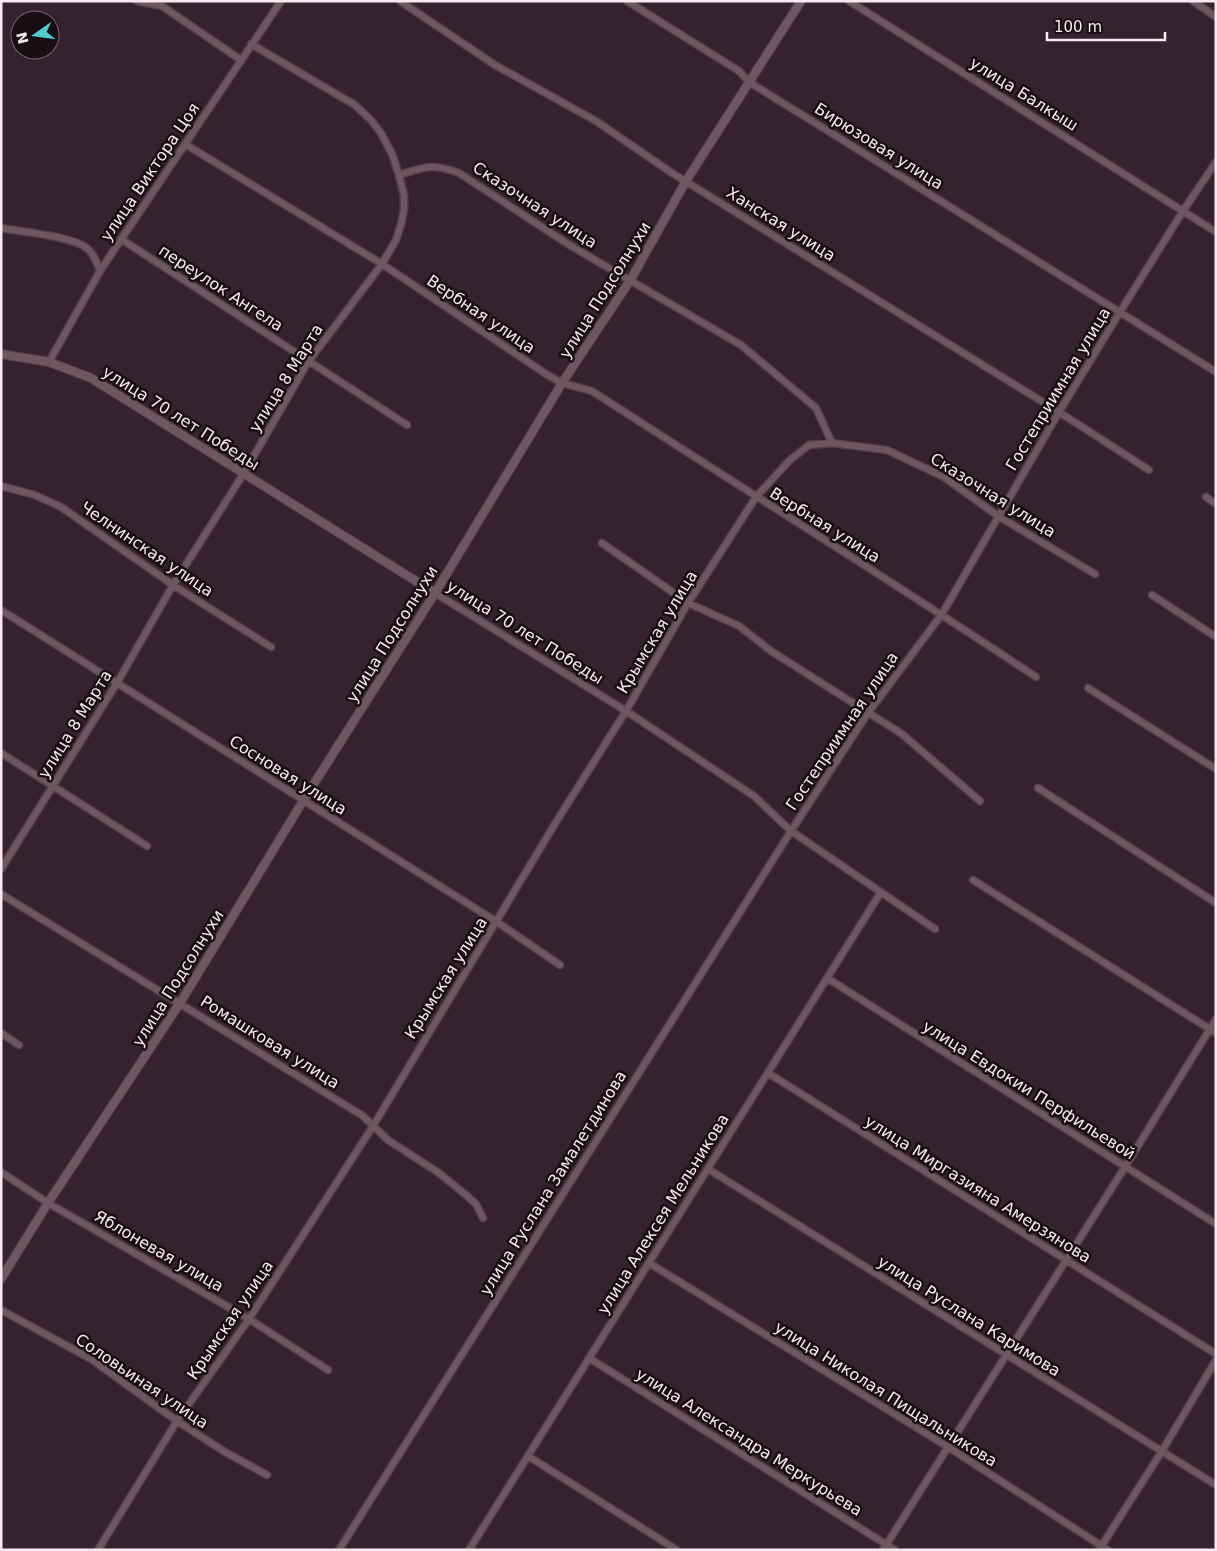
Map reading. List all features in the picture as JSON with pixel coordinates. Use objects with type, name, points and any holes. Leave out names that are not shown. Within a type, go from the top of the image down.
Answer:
[{"type":"street","points":[[137,1],[162,6],[241,60]]},
{"type":"street","name":"улица Виктора Цоя","points":[[49,362],[100,271],[281,1]]},
{"type":"street","name":"Ханская улица","points":[[400,1],[495,65],[596,121],[686,181],[1059,412],[1149,470]]},
{"type":"street","name":"Бирюзовая улица","points":[[627,1],[739,71],[749,82],[1216,372]]},
{"type":"street","name":"улица Подсолнухи","points":[[1,1278],[48,1203],[180,1003],[303,801],[435,593],[562,383],[631,279],[686,181],[801,1]]},
{"type":"street","name":"улица Балкыш","points":[[850,1],[1216,232]]},
{"type":"street","points":[[1193,1],[1216,18]]},
{"type":"street","name":"улица 8 Марта","points":[[1,869],[116,683],[173,585],[244,473],[308,362],[382,264],[396,240],[402,224],[404,194],[392,154],[381,133],[355,105],[251,44]]},
{"type":"street","name":"Вербная улица","points":[[185,144],[382,264],[562,383],[592,391],[942,614],[1036,677]]},
{"type":"street","name":"Гостеприимная улица","points":[[791,831],[868,713],[942,614],[1059,412],[1183,211],[1216,162]]},
{"type":"street","name":"Сказочная улица","points":[[399,175],[429,166],[443,167],[459,172],[571,246],[741,344],[816,408],[832,443],[887,450],[944,478],[998,516],[1095,574]]},
{"type":"street","points":[[1,228],[68,239],[80,244],[88,249],[95,258],[100,271]]},
{"type":"street","name":"переулок Ангела","points":[[121,239],[407,425]]},
{"type":"street","name":"улица 70 лет Победы","points":[[1,354],[49,362],[91,378],[626,711],[754,796],[791,831],[935,929]]},
{"type":"street","name":"Крымская улица","points":[[98,1550],[178,1421],[249,1319],[373,1126],[556,822],[626,711],[688,603],[756,497],[790,460],[810,445],[832,443]]},
{"type":"street","name":"Челнинская улица","points":[[1,486],[35,495],[61,507],[173,585],[271,647]]},
{"type":"street","points":[[1206,497],[1216,504]]},
{"type":"street","points":[[602,543],[688,603],[739,626],[771,651],[902,734],[980,801]]},
{"type":"street","points":[[1152,595],[1216,637]]},
{"type":"street","name":"Сосновая улица","points":[[1,610],[497,922],[560,965]]},
{"type":"street","points":[[1088,688],[1216,769]]},
{"type":"street","points":[[1,753],[147,846]]},
{"type":"street","points":[[1038,788],[1216,903]]},
{"type":"street","name":"улица Руслана Замалетдинова","points":[[339,1550],[791,831]]},
{"type":"street","points":[[973,880],[1213,1031]]},
{"type":"street","name":"улица Алексея Мельникова","points":[[470,1550],[881,892]]},
{"type":"street","name":"Ромашковая улица","points":[[1,894],[363,1116],[388,1140],[439,1173],[466,1195],[476,1204],[483,1218]]},
{"type":"street","name":"улица Евдокии Перфильевой","points":[[827,978],[1216,1224]]},
{"type":"street","points":[[885,1547],[1213,1031],[1216,1019]]},
{"type":"street","points":[[1,1033],[19,1044]]},
{"type":"street","name":"улица Миргазияна Амерзянова","points":[[768,1073],[1216,1354]]},
{"type":"street","name":"улица Руслана Каримова","points":[[708,1169],[1216,1485]]},
{"type":"street","name":"Яблоневая улица","points":[[1,1172],[48,1203],[249,1319],[328,1370]]},
{"type":"street","name":"улица Николая Пищальникова","points":[[649,1263],[948,1447],[1101,1548],[1108,1550]]},
{"type":"street","name":"Соловьиная улица","points":[[1,1310],[91,1360],[178,1421],[226,1452],[267,1475]]},
{"type":"street","name":"улица Александра Меркурьева","points":[[589,1358],[885,1547],[895,1550]]},
{"type":"street","points":[[1101,1548],[1216,1360]]},
{"type":"street","points":[[528,1456],[677,1550]]}]
